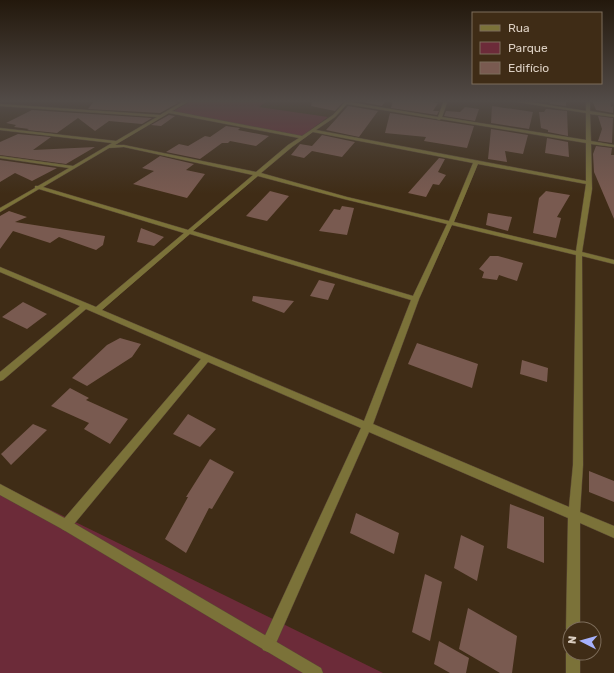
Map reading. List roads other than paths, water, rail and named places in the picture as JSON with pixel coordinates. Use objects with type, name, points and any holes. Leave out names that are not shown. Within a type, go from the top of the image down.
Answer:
[{"type":"street","points":[[21,131],[115,142]]},
{"type":"street","points":[[0,210],[134,131]]},
{"type":"street","points":[[273,131],[303,137]]},
{"type":"street","points":[[97,310],[290,146],[312,131]]},
{"type":"street","points":[[315,131],[588,183]]},
{"type":"street","points":[[520,131],[614,146]]},
{"type":"street","points":[[573,621],[574,515],[578,465],[580,253],[589,189],[589,131]]},
{"type":"street","points":[[123,138],[124,146]]},
{"type":"street","points":[[106,147],[124,146],[257,174],[346,198],[614,262]]},
{"type":"street","points":[[0,157],[73,167]]},
{"type":"street","points":[[268,645],[367,426],[415,299],[451,222],[476,162]]},
{"type":"street","points":[[38,187],[415,299]]},
{"type":"street","points":[[0,270],[86,305],[614,532]]},
{"type":"street","points":[[0,377],[86,305]]},
{"type":"street","points":[[66,525],[207,357]]},
{"type":"street","points":[[0,489],[66,525],[316,673]]},
{"type":"street","points":[[573,661],[573,673]]}]
